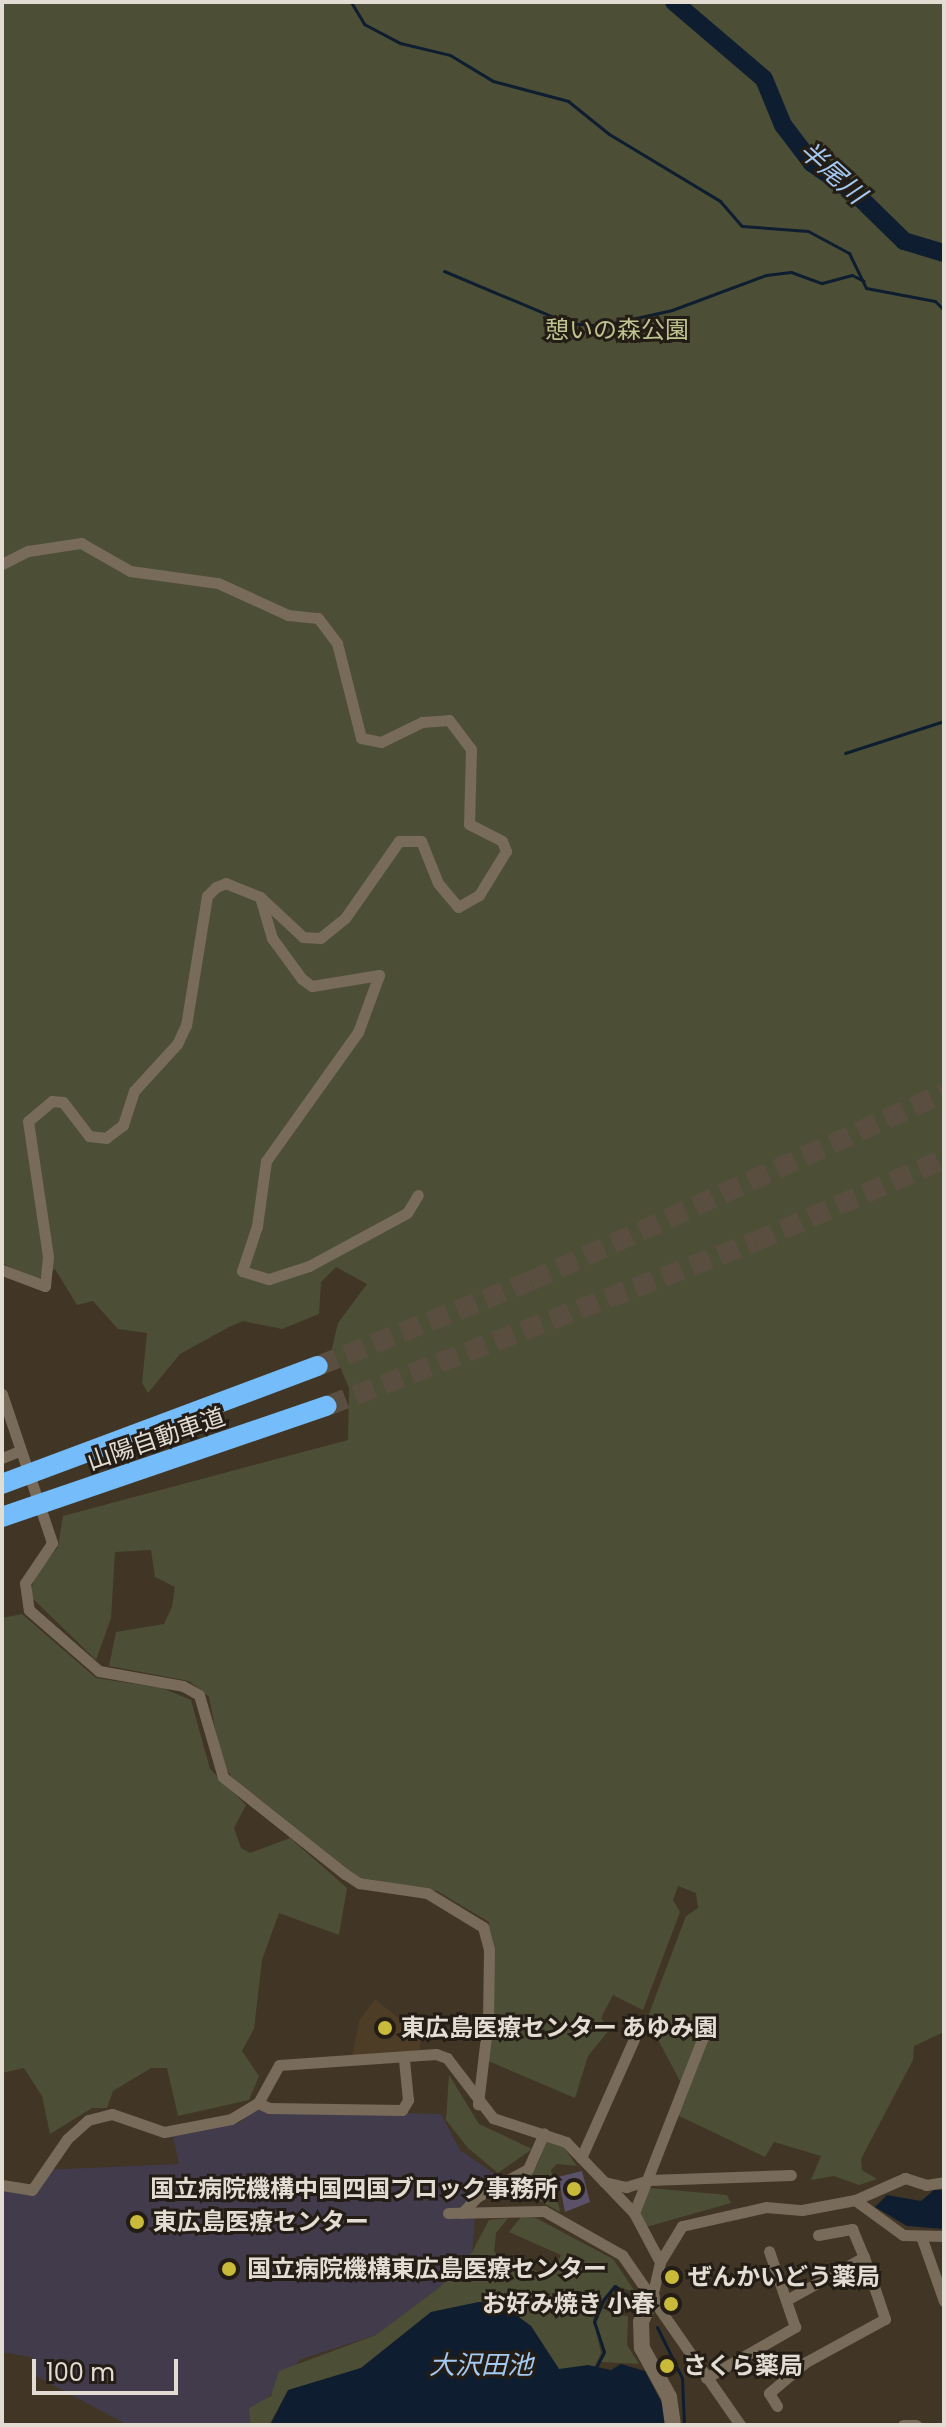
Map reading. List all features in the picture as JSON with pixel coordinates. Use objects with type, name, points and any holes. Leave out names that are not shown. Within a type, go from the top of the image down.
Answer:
[{"type":"highway","name":"山陽自動車道","points":[[2,1484],[318,1366]]},
{"type":"highway","name":"山陽自動車道","points":[[2,1517],[327,1406]]},
{"type":"street","points":[[2,564],[28,551],[81,543],[130,571],[218,583],[288,615],[318,618],[337,643],[361,738],[381,742],[438,717],[467,738],[473,764],[466,815],[477,832],[492,835],[506,851],[470,905],[450,901],[421,841],[408,838],[399,841],[336,929],[320,938],[303,937],[260,897],[226,883],[207,896],[186,1025],[177,1044],[134,1091],[123,1125],[106,1138],[89,1136],[63,1102],[52,1101],[28,1121],[48,1257],[45,1286],[2,1270]]},
{"type":"street","points":[[260,897],[257,901],[285,960],[312,986],[379,975],[358,1032],[266,1161],[257,1226],[242,1271],[269,1279],[309,1266],[407,1213],[418,1195]]},
{"type":"street","points":[[2,1394],[20,1453],[49,1524],[52,1543],[25,1583],[29,1610],[99,1671],[183,1686],[199,1695],[223,1777],[345,1874],[359,1883],[427,1893],[483,1927],[488,2006],[478,2104]]},
{"type":"street","points":[[2,1458],[20,1453]]},
{"type":"street","points":[[634,2213],[706,2029]]},
{"type":"street","points":[[581,2158],[634,2039]]},
{"type":"street","points":[[2,2185],[32,2190],[67,2139],[88,2120],[112,2114],[164,2132],[182,2124],[231,2119],[258,2103],[279,2065],[404,2060],[436,2054],[447,2058],[478,2104],[493,2118],[561,2138],[634,2213],[660,2262]]},
{"type":"street","points":[[258,2103],[269,2108],[402,2110],[408,2100],[404,2060]]},
{"type":"street","points":[[462,2213],[477,2197],[528,2169],[544,2133]]},
{"type":"street","points":[[604,2182],[642,2186],[649,2180],[791,2175]]},
{"type":"street","points":[[673,2425],[669,2397],[642,2348],[641,2322],[652,2297],[660,2262],[682,2226],[766,2207],[802,2210],[855,2200],[905,2178],[926,2185],[944,2182]]},
{"type":"street","points":[[855,2200],[903,2235],[922,2239],[944,2236]]},
{"type":"street","points":[[448,2213],[544,2211],[622,2255],[740,2425]]},
{"type":"street","points":[[777,2406],[769,2393],[806,2362],[885,2319],[852,2229],[818,2235]]},
{"type":"street","points":[[922,2239],[944,2301]]},
{"type":"street","points":[[706,2378],[795,2327],[790,2298],[769,2251]]},
{"type":"street","points":[[790,2298],[864,2257]]},
{"type":"street","points":[[903,2425],[918,2421]]},
{"type":"shaded area","name":"東広島医療センター あゆみ園","points":[[375,1999],[420,2035],[420,2054],[352,2057],[359,2021]]},
{"type":"shaded area","name":"国立病院機構東広島医療センター","points":[[255,2110],[441,2114],[460,2150],[502,2179],[477,2193],[472,2252],[440,2287],[376,2335],[301,2359],[265,2401],[249,2408],[250,2425],[128,2425],[36,2376],[31,2357],[2,2352],[2,2188],[27,2191],[42,2170],[179,2164],[172,2133],[239,2123]]},
{"type":"green space","name":"憩いの森公園","points":[[2,2],[944,2],[944,2032],[914,2046],[913,2060],[861,2159],[862,2170],[877,2179],[859,2185],[834,2176],[811,2180],[821,2156],[774,2142],[765,2157],[675,2114],[680,2081],[647,2019],[686,1916],[698,1908],[696,1893],[678,1886],[673,1900],[680,1912],[643,2010],[613,1995],[601,2018],[610,2029],[588,2056],[575,2098],[486,2060],[489,1922],[437,1891],[357,1877],[232,1777],[222,1764],[209,1697],[189,1681],[109,1666],[116,1632],[164,1624],[172,1607],[175,1587],[155,1577],[151,1550],[115,1552],[111,1618],[96,1660],[30,1596],[35,1575],[58,1547],[63,1516],[348,1440],[349,1388],[332,1348],[338,1323],[367,1284],[336,1267],[321,1282],[319,1314],[282,1329],[243,1321],[229,1327],[180,1354],[148,1393],[142,1383],[147,1333],[118,1329],[93,1301],[77,1305],[55,1269],[36,1280],[2,1263]]},
{"type":"green space","points":[[22,1614],[96,1678],[162,1688],[191,1700],[210,1769],[246,1805],[234,1828],[241,1848],[250,1853],[290,1838],[347,1888],[339,1935],[279,1913],[262,1960],[254,2029],[242,2051],[259,2076],[249,2100],[178,2116],[167,2068],[151,2068],[113,2091],[107,2108],[92,2108],[50,2134],[42,2096],[24,2068],[2,2073],[2,1618]]},
{"type":"green space","points":[[449,2075],[479,2124],[532,2149],[498,2173],[468,2148],[446,2120]]},
{"type":"green space","points":[[547,2141],[560,2142],[577,2166],[557,2164],[551,2170],[560,2212],[538,2200],[505,2196],[503,2189],[536,2167]]},
{"type":"green space","points":[[649,2188],[727,2195],[731,2203],[646,2227],[639,2210]]},
{"type":"green space","points":[[521,2217],[536,2218],[613,2259],[636,2293],[614,2285],[602,2300],[593,2319],[601,2353],[594,2368],[559,2369],[531,2326],[502,2305],[479,2302],[431,2312],[361,2368],[289,2390],[269,2425],[250,2425],[249,2408],[271,2396],[279,2371],[376,2335],[440,2287],[472,2252],[489,2220],[508,2218],[496,2233],[494,2252],[550,2277],[561,2255],[509,2232]]},
{"type":"green space","points":[[604,2305],[611,2314],[628,2316],[627,2345],[639,2364],[601,2362],[606,2352],[596,2323]]},
{"type":"water","points":[[934,2190],[944,2190],[944,2229],[907,2226],[875,2207],[887,2195],[921,2201]]},
{"type":"water","name":"大沢田池","points":[[479,2302],[502,2305],[531,2326],[559,2369],[588,2365],[611,2370],[621,2364],[645,2371],[663,2405],[666,2425],[270,2425],[288,2390],[361,2368],[431,2312]]},
{"type":"building","name":"国立病院機構中国四国ブロック事務所","points":[[582,2171],[590,2202],[565,2212],[558,2177]]},
{"type":"waterway","points":[[351,2],[364,24],[400,43],[450,55],[493,81],[568,101],[609,134],[720,201],[742,226],[808,231],[849,253],[866,288],[935,301],[944,310]]},
{"type":"waterway","name":"半尾川","points":[[674,2],[764,79],[783,125],[812,163],[855,193],[904,241],[944,253]]},
{"type":"waterway","points":[[444,271],[568,323],[600,326],[672,310],[766,275],[791,272],[822,283],[852,275],[864,281]]},
{"type":"waterway","points":[[845,753],[944,721]]},
{"type":"waterway","points":[[595,2369],[604,2352],[594,2322],[604,2299],[615,2286],[636,2303]]},
{"type":"waterway","points":[[657,2327],[682,2378],[684,2425]]},
{"type":"tunnel","points":[[318,1366],[531,1281],[944,1093]]},
{"type":"tunnel","points":[[327,1406],[755,1242],[944,1159]]},
{"type":"place","name":"東広島医療センター あゆみ園","points":[[385,2028]]},
{"type":"place","name":"国立病院機構中国四国ブロック事務所","points":[[574,2189]]},
{"type":"place","name":"東広島医療センター","points":[[137,2222]]},
{"type":"place","name":"国立病院機構東広島医療センター","points":[[229,2269]]},
{"type":"place","name":"ぜんかいどう薬局","points":[[672,2277]]},
{"type":"place","name":"お好み焼き 小春","points":[[671,2304]]},
{"type":"place","name":"さくら薬局","points":[[667,2366]]}]
